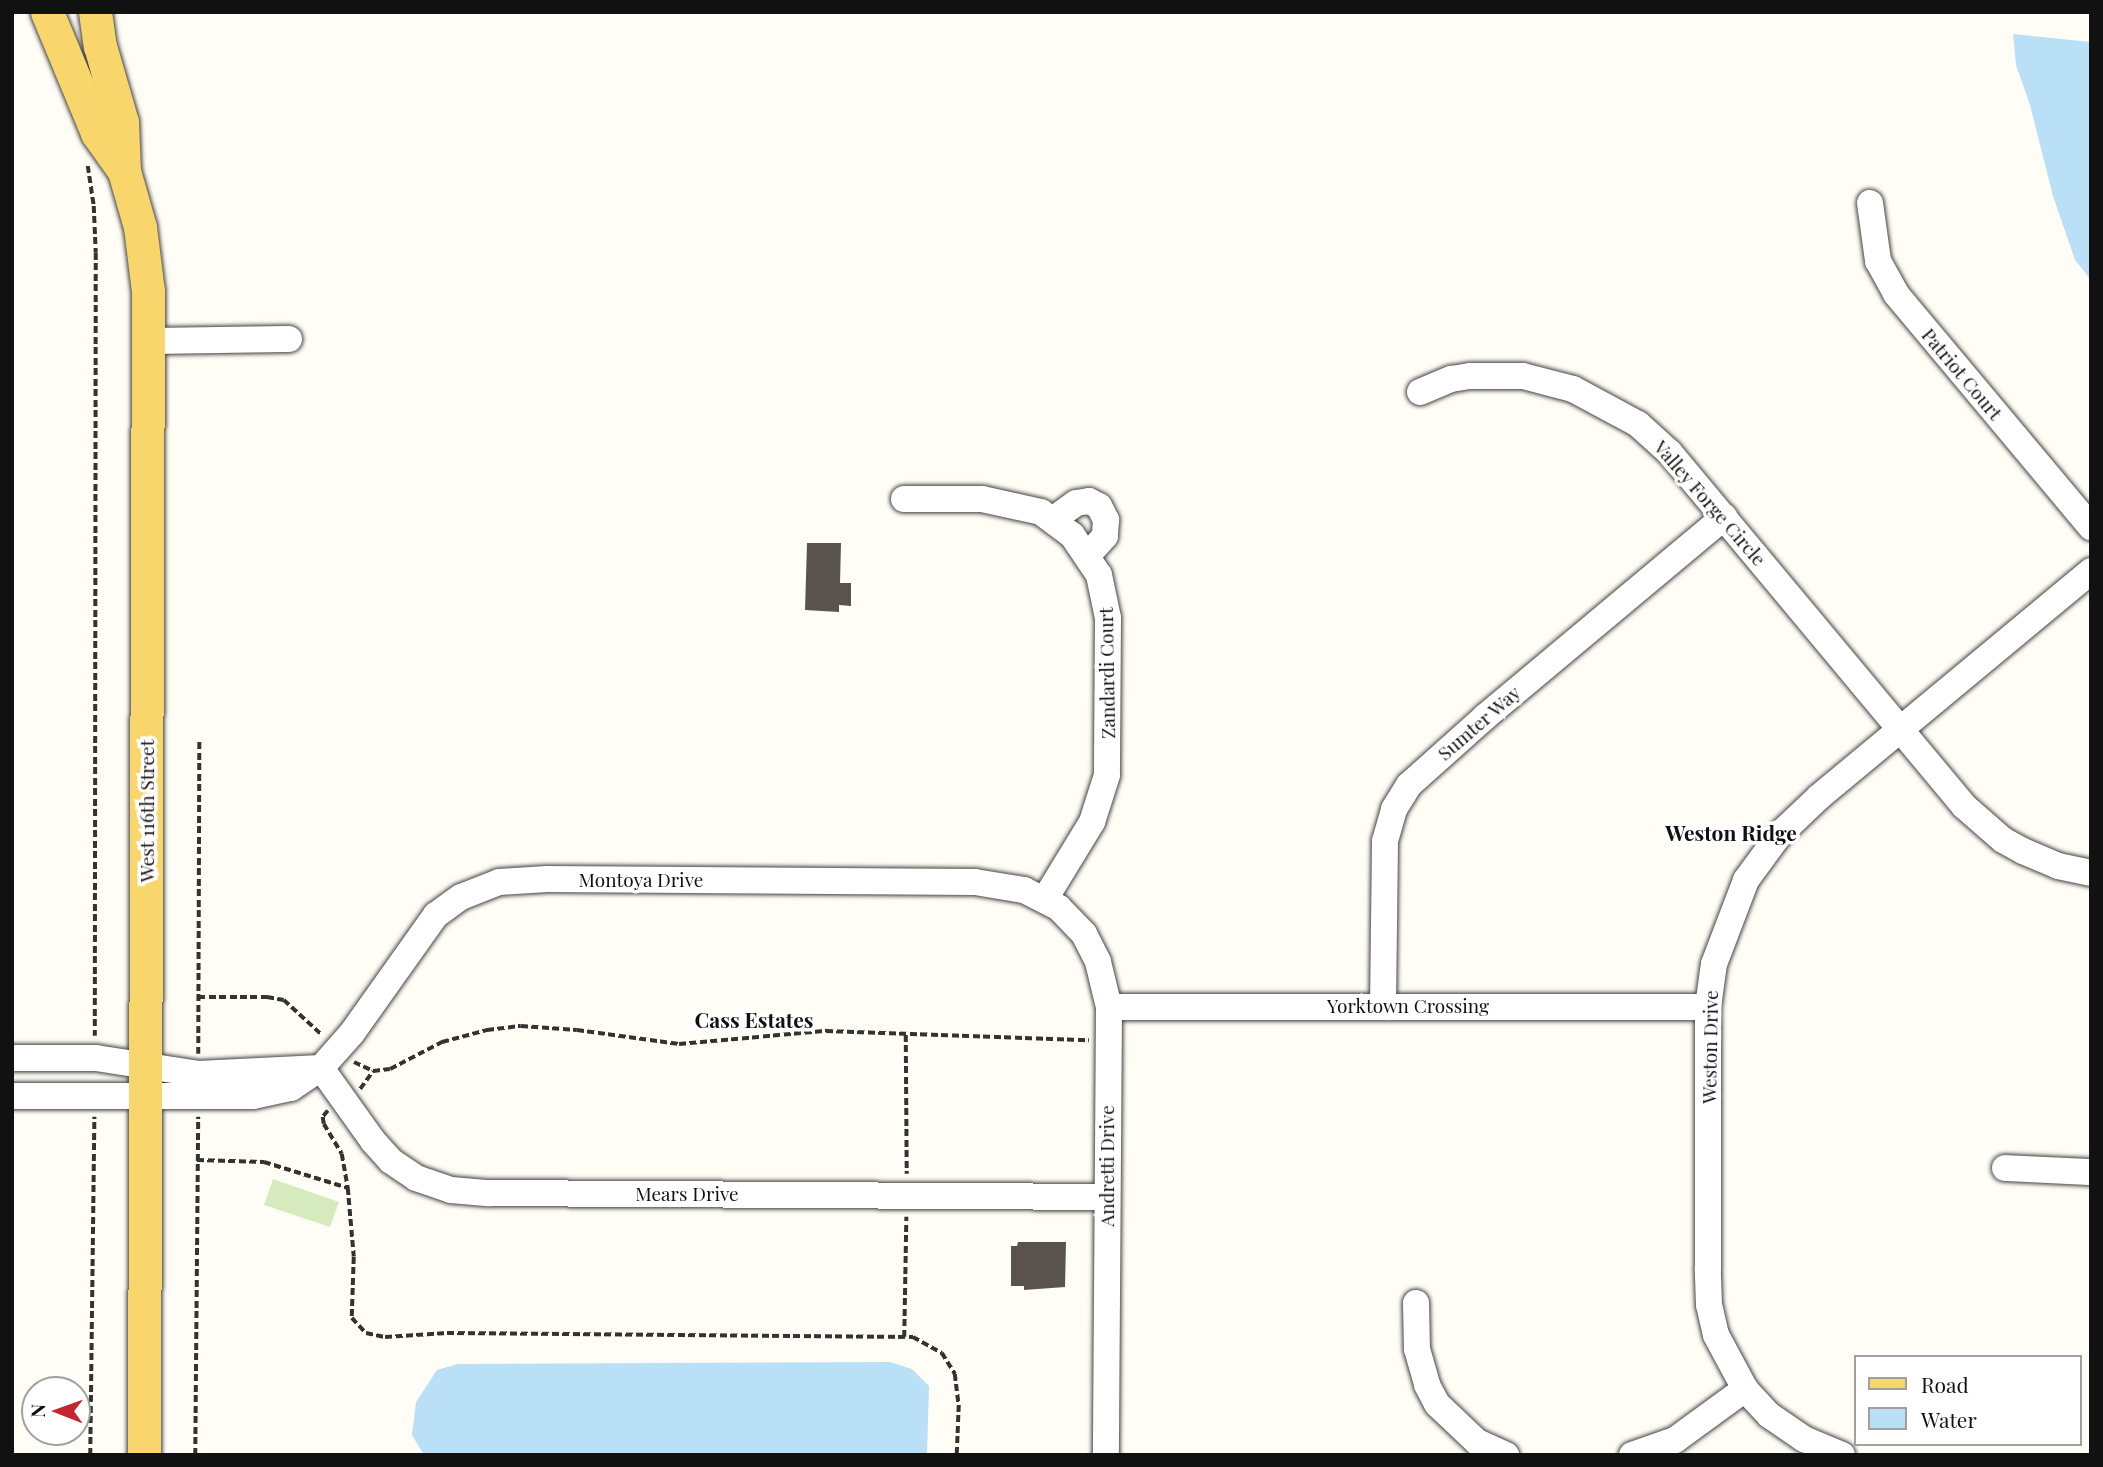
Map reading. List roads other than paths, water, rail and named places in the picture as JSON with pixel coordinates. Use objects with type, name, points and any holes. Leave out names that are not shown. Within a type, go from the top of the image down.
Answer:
[{"type":"main road","name":"West 116th Street","points":[[47,12],[97,133],[124,171]]},
{"type":"main road","name":"West 116th Street","points":[[95,12],[96,33],[122,122],[124,171],[144,252],[148,341],[144,1455]]},
{"type":"street","name":"Patriot Court","points":[[1870,203],[1878,261],[1896,294],[2091,527]]},
{"type":"street","points":[[148,341],[289,339]]},
{"type":"street","name":"Valley Forge Circle","points":[[1420,392],[1451,379],[1487,374],[1523,376],[1573,389],[1620,412],[1655,437],[1964,806],[2003,839],[2058,866],[2091,873]]},
{"type":"street","name":"Zandardi Court","points":[[904,499],[1001,501],[1025,506],[1054,519],[1088,555],[1104,591],[1108,618],[1107,775],[1092,822],[1045,899]]},
{"type":"street","points":[[1054,519],[1076,503],[1089,501],[1099,506],[1106,520],[1105,536],[1088,555]]},
{"type":"street","name":"Sumter Way","points":[[1383,1006],[1385,841],[1394,809],[1409,785],[1485,717],[1724,517]]},
{"type":"street","name":"Weston Drive","points":[[1842,1455],[1785,1428],[1745,1390],[1721,1348],[1709,1296],[1708,1007],[1714,964],[1746,880],[1761,857],[1798,816],[2091,571]]},
{"type":"street","name":"Montoya Drive","points":[[145,1082],[267,1095],[291,1088],[329,1059],[436,915],[461,897],[499,882],[537,879],[975,882],[1009,885],[1045,899]]},
{"type":"street","name":"Andretti Drive","points":[[1045,899],[1069,918],[1090,945],[1101,971],[1109,1007],[1106,1455]]},
{"type":"street","name":"Yorktown Crossing","points":[[1109,1007],[1708,1007]]},
{"type":"street","points":[[12,1058],[96,1058],[145,1082]]},
{"type":"street","name":"Mears Drive","points":[[329,1059],[344,1100],[373,1141],[404,1171],[426,1183],[460,1191],[1107,1197]]},
{"type":"street","points":[[12,1096],[96,1097],[145,1082]]},
{"type":"street","points":[[2005,1168],[2091,1172]]},
{"type":"street","points":[[1416,1303],[1417,1349],[1427,1385],[1437,1404],[1450,1420],[1477,1442],[1506,1455]]},
{"type":"street","points":[[1632,1455],[1675,1440],[1745,1390]]},
{"type":"water","points":[[2013,34],[2091,42],[2091,280],[2075,260],[2053,196],[2030,105],[2016,65]]},
{"type":"water","points":[[890,1362],[912,1369],[929,1386],[927,1455],[424,1455],[412,1435],[416,1402],[437,1370],[458,1364]]},
{"type":"district","name":"Weston Ridge","points":[[1731,832]]},
{"type":"district","name":"Cass Estates","points":[[754,1019]]}]
